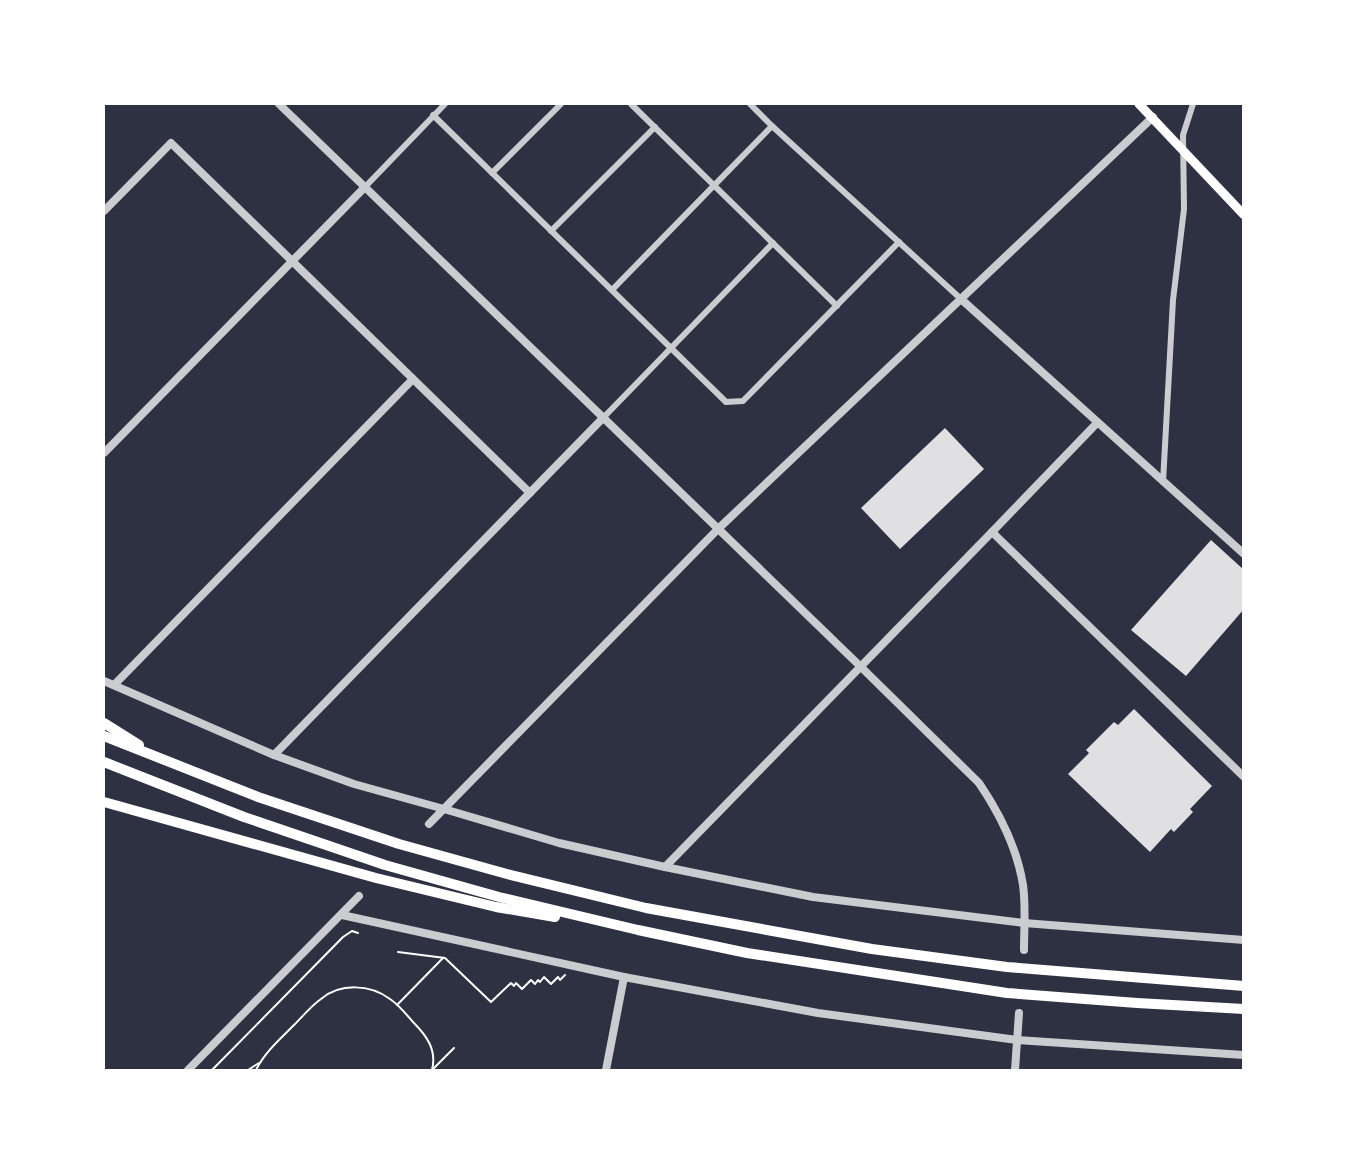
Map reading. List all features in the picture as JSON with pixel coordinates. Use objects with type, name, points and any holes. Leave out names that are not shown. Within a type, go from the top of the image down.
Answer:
[{"type":"highway","points":[[1139,104],[1244,216]]},
{"type":"highway","points":[[104,723],[165,762]]},
{"type":"highway","points":[[104,736],[258,798],[399,844],[507,874],[646,908],[872,949],[1007,967],[1244,986]]},
{"type":"highway","points":[[104,762],[244,817],[385,865],[499,897],[638,930],[747,953],[1007,993],[1244,1009]]},
{"type":"highway","points":[[104,802],[376,878],[496,908],[638,930]]},
{"type":"street","points":[[279,104],[979,783],[994,805],[1016,855],[1023,886],[1024,950]]},
{"type":"street","points":[[104,453],[445,104]]},
{"type":"street","points":[[492,173],[561,104]]},
{"type":"street","points":[[631,104],[837,306]]},
{"type":"street","points":[[750,104],[1097,423],[1244,554]]},
{"type":"street","points":[[1163,482],[1173,300],[1184,208],[1183,135],[1193,104]]},
{"type":"street","points":[[433,116],[726,402],[743,401],[899,242]]},
{"type":"street","points":[[429,824],[718,529],[1153,117]]},
{"type":"street","points":[[612,290],[772,126]]},
{"type":"street","points":[[551,231],[655,127]]},
{"type":"street","points":[[104,211],[171,143],[531,493]]},
{"type":"street","points":[[274,755],[773,243]]},
{"type":"street","points":[[114,685],[413,379]]},
{"type":"street","points":[[665,867],[1097,423]]},
{"type":"street","points":[[992,532],[1244,777]]},
{"type":"street","points":[[104,681],[274,755],[354,784],[559,843],[813,897],[1024,923],[1244,940]]},
{"type":"street","points":[[188,1071],[359,896]]},
{"type":"street","points":[[342,915],[624,977],[818,1013],[1017,1040],[1244,1055]]},
{"type":"street","points":[[606,1071],[624,977]]},
{"type":"street","points":[[1015,1071],[1019,1013]]},
{"type":"path","points":[[212,1071],[343,937],[352,931],[358,933]]},
{"type":"path","points":[[398,952],[445,958],[491,1002],[511,982],[514,986],[516,983],[522,989],[531,980],[535,984],[544,978],[551,984],[558,977],[560,980],[569,971],[570,965]]},
{"type":"path","points":[[397,1005],[443,958]]},
{"type":"path","points":[[256,1071],[267,1052],[321,999],[341,989],[360,987],[383,994],[423,1032],[434,1056],[432,1071]]},
{"type":"path","points":[[432,1071],[454,1048]]},
{"type":"path","points":[[248,1071],[261,1061]]},
{"type":"building","points":[[945,428],[984,469],[900,549],[861,508]]},
{"type":"building","points":[[1211,540],[1244,570],[1244,609],[1186,676],[1131,630]]},
{"type":"building","points":[[1134,709],[1212,786],[1190,809],[1193,812],[1174,832],[1171,829],[1150,852],[1068,774],[1089,753],[1086,750],[1114,722],[1118,725]]}]
